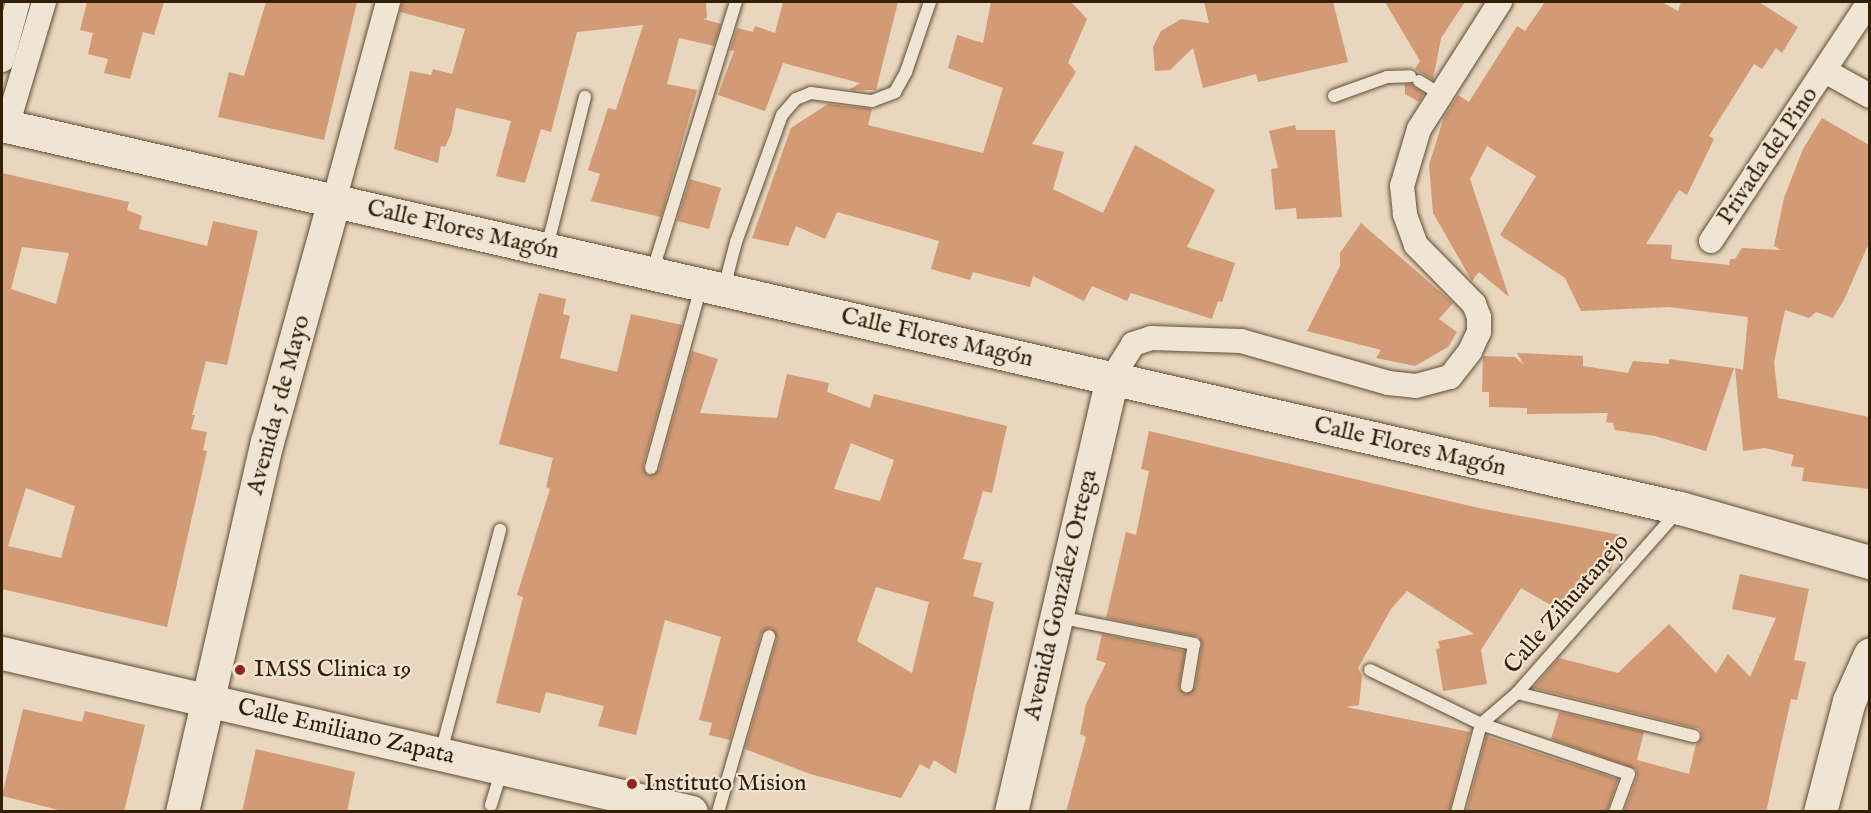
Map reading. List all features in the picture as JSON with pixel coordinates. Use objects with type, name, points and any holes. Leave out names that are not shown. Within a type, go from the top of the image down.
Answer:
[{"type":"street","points":[[2,60],[18,2]]},
{"type":"street","points":[[4,126],[44,2]]},
{"type":"street","name":"Avenida 5 de Mayo","points":[[182,812],[205,700],[267,442],[388,2]]},
{"type":"street","points":[[1112,378],[1133,344],[1151,338],[1240,341],[1388,383],[1416,386],[1450,377],[1470,351],[1479,332],[1479,317],[1474,304],[1416,245],[1405,214],[1402,186],[1419,129],[1500,2]]},
{"type":"street","name":"Privada del Pino","points":[[1711,242],[1869,2]]},
{"type":"street","points":[[1825,70],[1869,96]]},
{"type":"street","name":"Calle Flores Magón","points":[[4,126],[1680,508],[1869,562]]},
{"type":"street","name":"Avenida González Ortega","points":[[1011,812],[1054,616],[1112,378]]},
{"type":"street","name":"Calle Emiliano Zapata","points":[[2,653],[691,812]]},
{"type":"street","points":[[1820,812],[1849,701],[1869,654]]},
{"type":"lane","points":[[652,273],[736,2]]},
{"type":"lane","points":[[651,468],[713,287],[736,242],[782,115],[796,99],[811,93],[872,101],[895,92],[906,72],[930,2]]},
{"type":"lane","points":[[1334,96],[1387,77],[1415,79],[1441,95]]},
{"type":"lane","points":[[547,249],[585,97]]},
{"type":"lane","name":"Calle Zihuatanejo","points":[[1481,724],[1517,693],[1680,508]]},
{"type":"lane","points":[[440,754],[500,530]]},
{"type":"lane","points":[[1054,616],[1194,644],[1187,686]]},
{"type":"lane","points":[[718,812],[769,636]]},
{"type":"lane","points":[[1370,670],[1481,724],[1629,774],[1615,812]]},
{"type":"lane","points":[[1517,693],[1694,736]]},
{"type":"lane","points":[[1457,812],[1481,724]]},
{"type":"lane","points":[[491,805],[502,768]]},
{"type":"building","points":[[87,2],[164,2],[154,35],[143,32],[130,79],[104,73],[108,59],[88,54],[93,33],[80,30]]},
{"type":"building","points":[[266,2],[357,2],[324,140],[218,117],[229,72],[244,76]]},
{"type":"building","points":[[402,2],[706,2],[707,18],[703,19],[721,24],[714,46],[679,38],[667,84],[697,90],[661,217],[591,201],[600,174],[588,170],[608,108],[616,110],[643,25],[577,32],[551,132],[541,129],[525,183],[496,176],[511,121],[456,108],[451,134],[445,147],[441,146],[438,163],[394,149],[410,71],[431,75],[433,69],[452,74],[465,29],[400,12]]},
{"type":"building","points":[[783,2],[898,2],[876,90],[849,90],[860,83],[783,63],[765,111],[718,95],[734,51],[730,50],[737,28],[753,32],[755,26],[775,33]]},
{"type":"building","points":[[991,2],[1071,2],[1087,19],[1068,63],[1076,72],[1032,144],[1064,152],[1053,189],[1103,213],[1135,145],[1215,190],[1187,247],[1235,263],[1222,302],[1218,301],[1212,319],[1131,293],[1127,301],[1092,286],[1084,301],[1033,276],[1030,287],[973,272],[970,280],[931,269],[939,241],[837,212],[825,239],[796,226],[788,246],[752,238],[791,128],[828,104],[872,109],[868,125],[983,153],[1003,88],[948,68],[957,35],[983,43]]},
{"type":"building","points":[[1204,2],[1333,2],[1348,62],[1258,82],[1256,74],[1203,88],[1193,48],[1170,70],[1155,71],[1153,47],[1161,31],[1181,19],[1209,23]]},
{"type":"building","points":[[1385,2],[1465,2],[1441,38],[1433,80],[1415,69],[1420,61]]},
{"type":"building","points":[[1545,2],[1662,2],[1678,11],[1681,2],[1759,2],[1798,27],[1782,53],[1776,48],[1762,69],[1754,64],[1709,136],[1714,139],[1687,195],[1679,190],[1646,244],[1672,245],[1671,259],[1729,265],[1730,259],[1735,259],[1742,248],[1781,250],[1774,246],[1784,198],[1803,149],[1822,118],[1869,145],[1869,243],[1844,300],[1833,318],[1816,312],[1809,318],[1785,310],[1774,362],[1778,398],[1869,417],[1869,489],[1802,481],[1804,468],[1791,466],[1794,455],[1765,448],[1743,451],[1735,368],[1743,370],[1748,317],[1669,307],[1581,311],[1565,278],[1500,235],[1536,176],[1487,146],[1470,179],[1509,297],[1479,272],[1472,281],[1433,213],[1429,165],[1444,117],[1458,95],[1469,102],[1517,26],[1525,31]]},
{"type":"building","points":[[1405,84],[1411,84],[1424,94],[1419,102],[1405,94]]},
{"type":"building","points":[[1295,125],[1296,130],[1335,130],[1342,217],[1297,219],[1296,208],[1275,210],[1271,169],[1278,168],[1269,131]]},
{"type":"building","points":[[2,173],[129,202],[127,210],[142,216],[139,229],[207,246],[213,221],[258,231],[227,365],[206,361],[192,415],[195,415],[191,429],[207,432],[203,450],[207,451],[167,627],[2,589]],"holes":[[[22,247],[69,253],[56,304],[11,289]],[[26,488],[75,506],[61,558],[8,546]]]},
{"type":"building","points":[[690,179],[721,188],[709,229],[677,221]]},
{"type":"building","points":[[1361,223],[1453,303],[1439,319],[1457,332],[1448,347],[1415,366],[1376,358],[1381,350],[1307,331],[1340,266],[1340,253]]},
{"type":"building","points":[[539,293],[566,299],[563,314],[570,316],[560,358],[617,372],[631,314],[682,325],[643,466],[648,476],[659,470],[692,351],[718,359],[700,413],[777,418],[787,374],[829,383],[827,392],[870,408],[874,394],[1007,426],[992,493],[983,491],[963,559],[982,563],[973,596],[994,602],[956,774],[934,760],[929,769],[920,764],[901,798],[810,774],[745,749],[777,638],[771,628],[761,634],[730,740],[709,735],[712,723],[699,720],[721,637],[665,620],[636,735],[598,726],[604,706],[546,692],[540,713],[496,703],[523,597],[517,595],[550,489],[546,487],[553,458],[499,444]],"holes":[[[851,443],[894,460],[880,501],[834,489]],[[876,587],[929,602],[912,673],[857,641]]]},
{"type":"building","points":[[1517,353],[1583,356],[1583,366],[1628,373],[1633,361],[1669,364],[1669,359],[1734,368],[1706,451],[1655,436],[1615,430],[1613,423],[1606,422],[1608,413],[1527,414],[1527,408],[1489,407],[1489,392],[1482,392],[1483,356],[1515,357],[1524,365]]},
{"type":"building","points":[[1149,431],[1479,508],[1621,535],[1610,574],[1600,565],[1561,611],[1521,588],[1481,650],[1487,684],[1443,691],[1436,649],[1440,648],[1438,641],[1474,634],[1407,591],[1391,609],[1358,668],[1362,676],[1359,705],[1346,707],[1470,732],[1449,812],[1066,812],[1086,737],[1080,734],[1086,704],[1106,663],[1096,660],[1102,634],[1185,651],[1179,688],[1186,694],[1195,687],[1202,645],[1199,637],[1106,618],[1126,532],[1136,535],[1149,471],[1141,469]]},
{"type":"building","points":[[1740,574],[1809,589],[1794,660],[1806,662],[1797,700],[1791,699],[1766,812],[1624,812],[1637,777],[1636,769],[1551,739],[1559,712],[1644,732],[1637,760],[1689,774],[1696,744],[1702,737],[1700,729],[1533,688],[1559,658],[1618,673],[1669,624],[1716,673],[1728,654],[1750,677],[1776,618],[1732,609]]},
{"type":"building","points":[[23,709],[82,722],[85,711],[145,725],[124,812],[67,812],[2,796]]},
{"type":"building","points":[[1486,736],[1618,779],[1607,812],[1466,812]]},
{"type":"building","points":[[256,749],[355,772],[347,812],[242,812]]},
{"type":"place","name":"IMSS Clinica 19","points":[[240,670]]},
{"type":"place","name":"Instituto Mision","points":[[632,784]]}]
